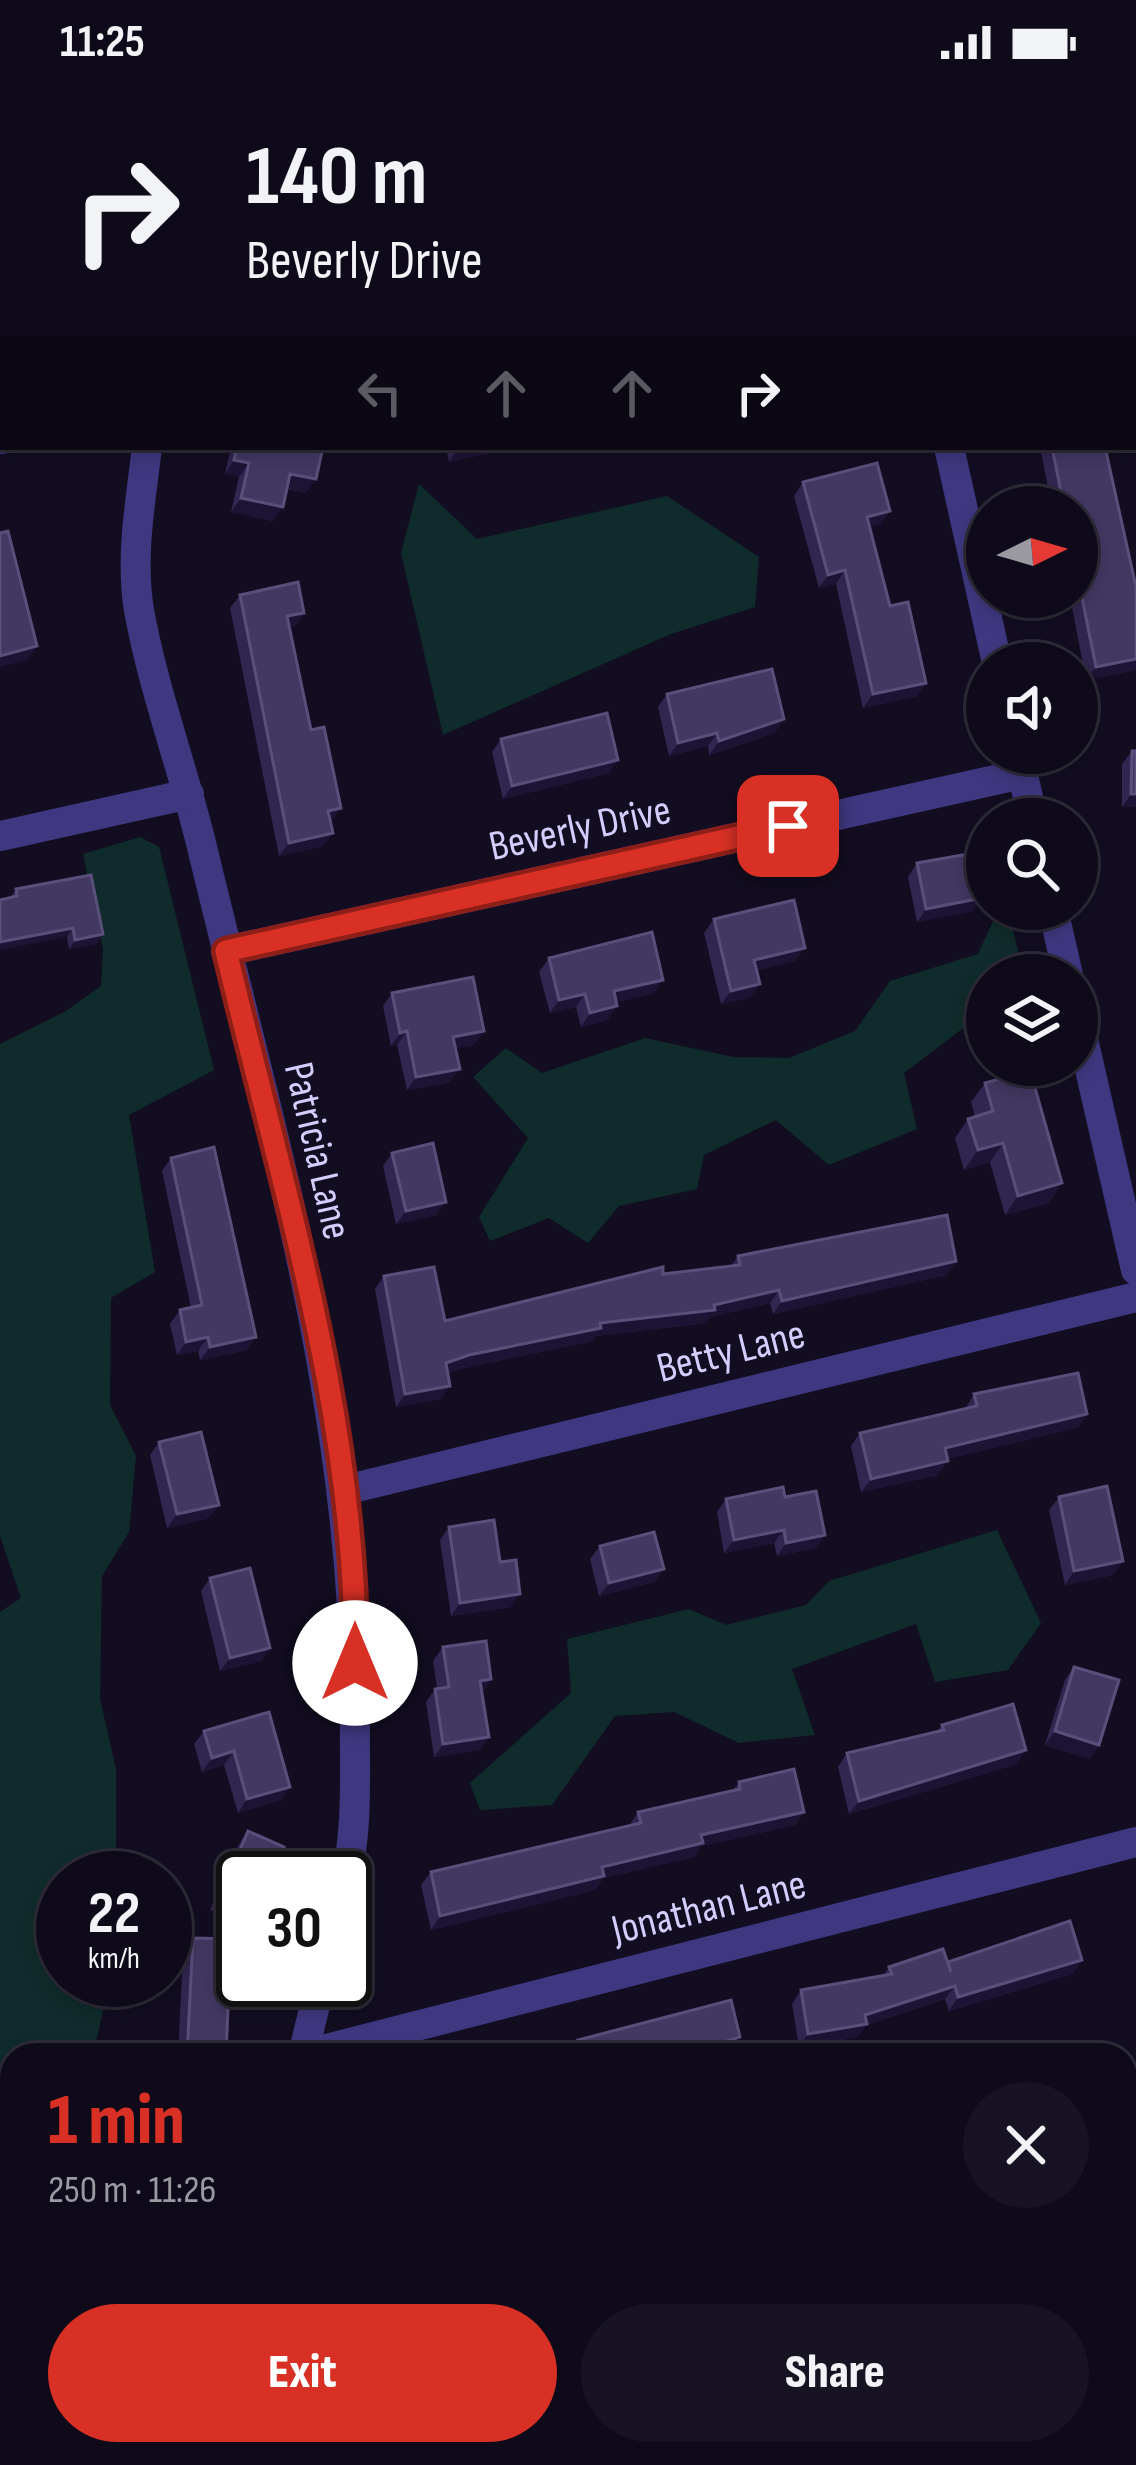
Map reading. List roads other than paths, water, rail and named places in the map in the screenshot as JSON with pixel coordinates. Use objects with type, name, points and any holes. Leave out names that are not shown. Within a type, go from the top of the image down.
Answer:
[{"type":"street","name":"Patricia Lane","points":[[147,450],[138,531],[139,608],[189,794],[318,1336],[345,1490],[356,1621],[350,1851]]},
{"type":"street","points":[[950,450],[992,642]]},
{"type":"street","name":"Beverly Drive","points":[[226,951],[978,774]]},
{"type":"street","points":[[0,836],[189,794]]},
{"type":"street","points":[[1094,1086],[1136,1270]]},
{"type":"street","name":"Betty Lane","points":[[345,1490],[1136,1297]]},
{"type":"street","name":"Jonathan Lane","points":[[350,2043],[1136,1842]]},
{"type":"street","points":[[306,2043],[315,2007]]}]
